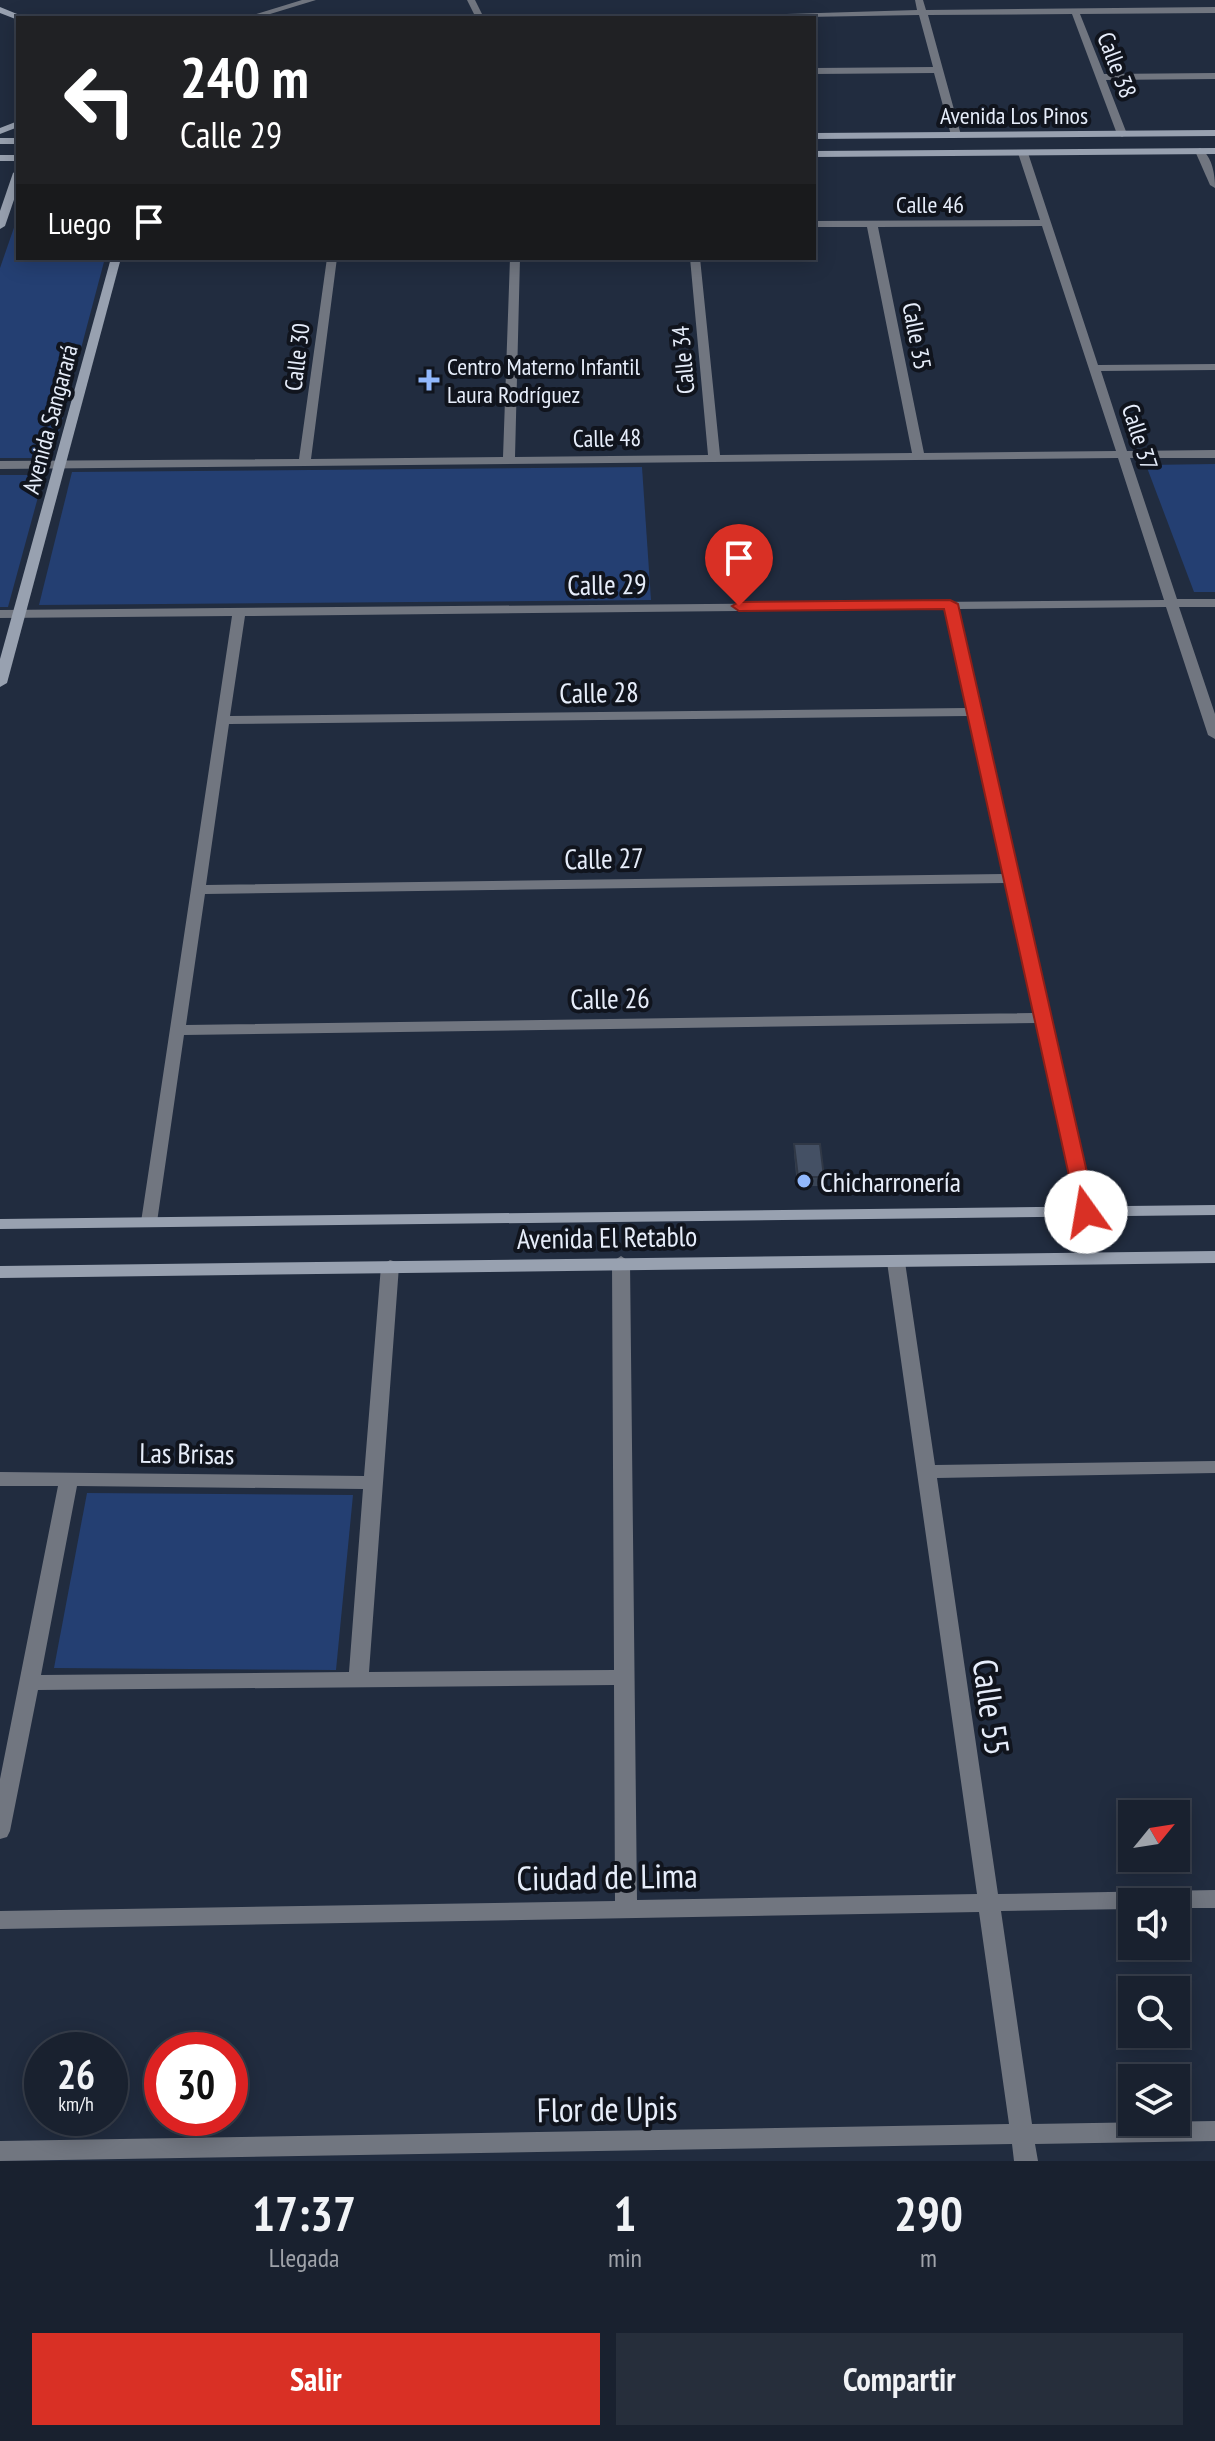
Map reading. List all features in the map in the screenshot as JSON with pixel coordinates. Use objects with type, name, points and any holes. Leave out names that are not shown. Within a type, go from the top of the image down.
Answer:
[{"type":"street","points":[[254,16],[312,0]]},
{"type":"street","points":[[919,0],[956,135]]},
{"type":"street","points":[[816,16],[1215,10]]},
{"type":"street","name":"Calle 38","points":[[1075,11],[1122,134]]},
{"type":"street","points":[[816,71],[938,70]]},
{"type":"street","points":[[1100,77],[1215,76]]},
{"type":"street","name":"Avenida Los Pinos","points":[[816,136],[1215,133]]},
{"type":"street","points":[[1200,151],[1215,185]]},
{"type":"street","name":"Avenida Los Pinos","points":[[816,154],[1215,151]]},
{"type":"street","name":"Calle 37","points":[[1023,153],[1215,735]]},
{"type":"street","points":[[5,175],[12,186],[11,193]]},
{"type":"street","points":[[0,226],[16,179]]},
{"type":"street","name":"Calle 46","points":[[816,224],[1046,223]]},
{"type":"street","name":"Calle 35","points":[[872,224],[919,457]]},
{"type":"street","name":"Avenida Sangarará","points":[[0,683],[115,260]]},
{"type":"street","name":"Calle 30","points":[[305,462],[332,260]]},
{"type":"street","points":[[509,461],[515,260]]},
{"type":"street","name":"Calle 34","points":[[695,260],[714,458]]},
{"type":"street","points":[[1094,368],[1215,367]]},
{"type":"street","name":"Calle 48","points":[[0,465],[1215,454]]},
{"type":"street","name":"Calle 29","points":[[0,614],[1215,603]]},
{"type":"street","points":[[950,604],[1086,1212]]},
{"type":"street","points":[[149,1222],[239,611]]},
{"type":"street","name":"Calle 28","points":[[223,720],[975,712]]},
{"type":"street","name":"Calle 27","points":[[198,890],[1012,878]]},
{"type":"street","name":"Calle 26","points":[[177,1030],[1043,1018]]},
{"type":"street","name":"Avenida El Retablo","points":[[0,1224],[1215,1210]]},
{"type":"street","name":"Avenida El Retablo","points":[[0,1272],[1215,1257]]},
{"type":"street","points":[[621,1262],[626,1907]]},
{"type":"street","name":"Calle 55","points":[[896,1262],[1026,2161]]},
{"type":"street","points":[[358,1680],[390,1266]]},
{"type":"street","points":[[926,1472],[1215,1467]]},
{"type":"street","name":"Las Brisas","points":[[0,1479],[373,1483]]},
{"type":"street","points":[[0,1831],[69,1480]]},
{"type":"street","points":[[29,1683],[624,1677]]},
{"type":"street","name":"Ciudad de Lima","points":[[0,1920],[1215,1899]]},
{"type":"street","name":"Flor de Upis","points":[[0,2151],[1215,2131]]},
{"type":"shaded area","points":[[16,222],[16,260],[104,260],[52,458],[0,458],[0,268]]},
{"type":"shaded area","points":[[1215,464],[1215,592],[1194,592],[1146,465]]},
{"type":"shaded area","points":[[642,467],[651,600],[39,605],[72,472]]},
{"type":"shaded area","points":[[0,475],[44,475],[8,607],[0,607]]},
{"type":"shaded area","points":[[87,1493],[353,1495],[336,1670],[54,1668]]},
{"type":"building","points":[[794,1144],[820,1144],[824,1177],[798,1177]]},
{"type":"place","name":"Centro Materno Infantil Laura Rodríguez","points":[[429,380]]},
{"type":"place","name":"Chicharronería","points":[[804,1181]]},
{"type":"route","points":[[739,606],[950,604],[1086,1212]]}]
